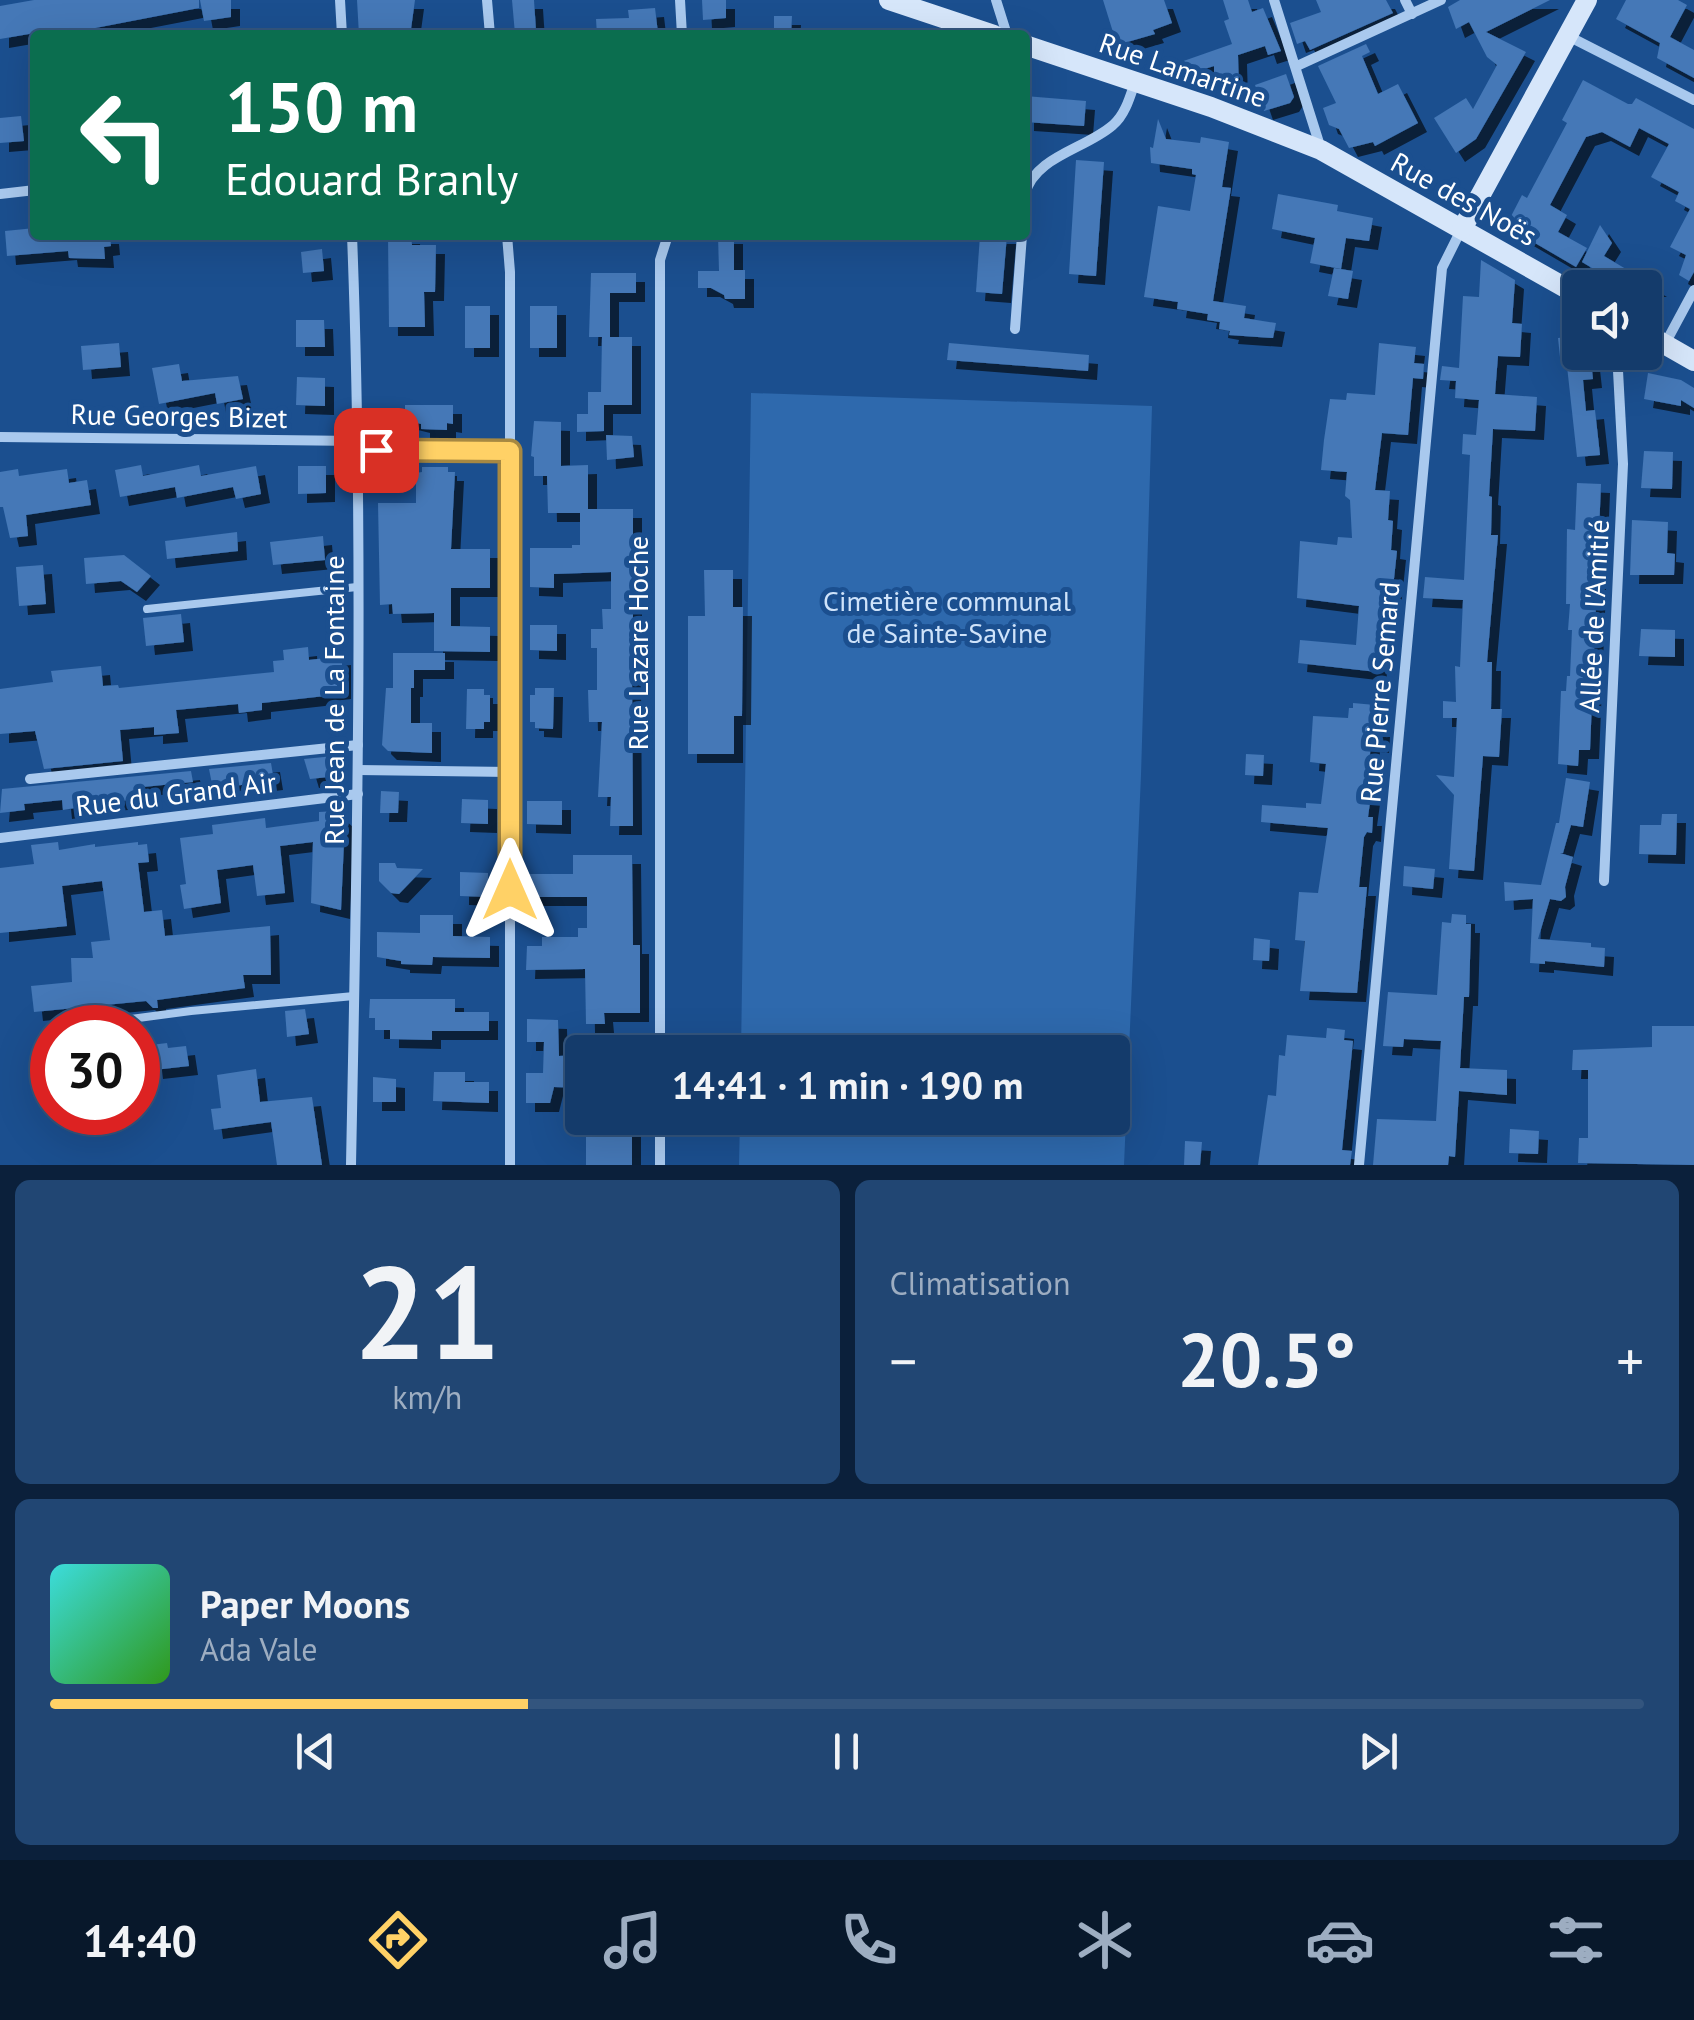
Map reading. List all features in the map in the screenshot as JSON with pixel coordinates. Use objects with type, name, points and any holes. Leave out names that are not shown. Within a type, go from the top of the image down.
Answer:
[{"type":"street","points":[[340,0],[342,30]]},
{"type":"street","points":[[487,0],[490,30]]},
{"type":"street","points":[[680,0],[682,30]]},
{"type":"street","points":[[889,0],[979,30]]},
{"type":"street","points":[[996,0],[1005,30]]},
{"type":"street","points":[[1274,0],[1321,150]]},
{"type":"street","points":[[1405,0],[1412,14]]},
{"type":"street","points":[[1297,66],[1441,0]]},
{"type":"street","points":[[1462,228],[1587,0]]},
{"type":"street","points":[[1568,36],[1694,100]]},
{"type":"street","name":"Rue Lamartine","points":[[1030,48],[1321,150]]},
{"type":"street","points":[[1030,180],[1114,124],[1127,105],[1135,82]]},
{"type":"street","name":"Rue des Noës","points":[[1321,150],[1562,286]]},
{"type":"street","points":[[0,194],[30,191]]},
{"type":"street","name":"Rue Pierre Semard","points":[[1359,1165],[1442,268],[1462,228]]},
{"type":"street","name":"Rue Jean de La Fontaine","points":[[351,1165],[358,794],[352,240]]},
{"type":"street","points":[[507,240],[510,1165]]},
{"type":"street","name":"Rue Lazare Hoche","points":[[660,1035],[660,260],[666,240]]},
{"type":"street","points":[[1014,328],[1022,240]]},
{"type":"street","points":[[1666,344],[1694,290]]},
{"type":"street","points":[[1662,342],[1694,361]]},
{"type":"street","name":"Allée de l'Amitié","points":[[1604,882],[1623,464],[1618,370]]},
{"type":"street","name":"Rue Georges Bizet","points":[[0,436],[510,451]]},
{"type":"street","points":[[30,779],[358,744]]},
{"type":"street","points":[[358,770],[510,772]]},
{"type":"street","name":"Rue du Grand Air","points":[[0,838],[358,794]]},
{"type":"street","points":[[660,1135],[660,1165]]},
{"type":"lane","points":[[147,609],[357,588]]},
{"type":"lane","points":[[160,1015],[354,996]]},
{"type":"green space","name":"Cimetière communal de Sainte-Savine","points":[[751,393],[1152,406],[1130,1035],[741,1035]]},
{"type":"green space","name":"Cimetière communal de Sainte-Savine","points":[[740,1135],[1125,1135],[1124,1165],[739,1165]]},
{"type":"building","points":[[34,0],[199,0],[199,8],[85,30],[30,30],[30,34],[0,39],[0,6]]},
{"type":"building","points":[[200,0],[231,0],[231,17],[204,21]]},
{"type":"building","points":[[357,0],[415,0],[411,29],[359,30]]},
{"type":"building","points":[[512,0],[534,0],[536,30],[515,30]]},
{"type":"building","points":[[702,0],[726,0],[726,18],[703,20]]},
{"type":"building","points":[[1103,0],[1164,0],[1172,23],[1153,30],[1155,34],[1117,45]]},
{"type":"building","points":[[1223,0],[1248,0],[1252,12],[1263,8],[1281,51],[1268,55],[1265,46],[1238,55],[1239,90],[1214,90],[1214,66],[1179,77],[1175,64],[1232,44],[1224,21],[1229,19]]},
{"type":"building","points":[[1316,0],[1386,0],[1393,13],[1310,50],[1305,41],[1297,44],[1290,23],[1321,12]]},
{"type":"building","points":[[1460,0],[1550,0],[1486,32],[1526,52],[1476,139],[1456,153],[1434,118],[1466,98],[1473,109],[1497,65],[1487,57],[1469,22],[1456,29],[1448,7]]},
{"type":"building","points":[[1626,0],[1678,0],[1687,5],[1670,37],[1694,50],[1694,78],[1657,58],[1660,43],[1616,19]]},
{"type":"building","points":[[655,8],[658,30],[597,30],[596,19],[629,18],[628,10]]},
{"type":"building","points":[[774,16],[792,16],[791,30],[774,30]]},
{"type":"building","points":[[1366,44],[1370,52],[1362,56],[1378,94],[1398,84],[1418,123],[1375,146],[1373,142],[1349,148],[1339,129],[1329,125],[1323,108],[1336,103],[1318,66]]},
{"type":"building","points":[[1286,74],[1294,97],[1290,103],[1264,111],[1255,85]]},
{"type":"building","points":[[1583,80],[1628,104],[1636,98],[1694,129],[1694,272],[1689,281],[1679,275],[1686,255],[1670,247],[1690,209],[1675,201],[1679,192],[1651,177],[1669,144],[1639,128],[1630,147],[1602,132],[1586,137],[1550,205],[1567,215],[1558,232],[1587,248],[1576,267],[1506,226],[1522,195],[1527,198],[1567,123],[1562,120]]},
{"type":"building","points":[[1030,96],[1086,101],[1084,126],[1030,122]]},
{"type":"building","points":[[21,116],[24,141],[0,143],[0,118]]},
{"type":"building","points":[[1158,119],[1166,139],[1200,143],[1201,137],[1229,142],[1222,187],[1231,188],[1213,301],[1246,306],[1244,318],[1276,323],[1273,338],[1229,335],[1230,331],[1219,329],[1220,322],[1207,320],[1208,314],[1177,309],[1178,302],[1144,297],[1158,206],[1190,211],[1196,175],[1192,169],[1151,163],[1150,147],[1153,148]]},
{"type":"building","points":[[1076,160],[1104,162],[1096,276],[1069,274]]},
{"type":"building","points":[[1278,194],[1338,205],[1337,211],[1373,218],[1369,241],[1346,238],[1341,269],[1310,263],[1315,238],[1272,229]]},
{"type":"building","points":[[1600,225],[1612,243],[1604,256],[1628,270],[1595,270],[1582,262]]},
{"type":"building","points":[[30,228],[30,240],[110,240],[111,246],[104,247],[105,259],[69,258],[68,251],[7,256],[5,231]]},
{"type":"building","points":[[388,240],[436,245],[435,292],[424,292],[425,327],[389,327]]},
{"type":"building","points":[[718,240],[734,240],[734,270],[745,270],[745,299],[725,299],[711,288],[698,288],[698,271],[719,271]]},
{"type":"building","points":[[980,240],[1007,240],[1002,294],[976,292]]},
{"type":"building","points":[[322,249],[324,271],[303,273],[301,252]]},
{"type":"building","points":[[1481,260],[1515,280],[1512,323],[1522,324],[1520,357],[1498,356],[1495,394],[1537,397],[1535,431],[1493,429],[1489,496],[1491,535],[1498,535],[1487,662],[1492,662],[1491,709],[1502,709],[1499,757],[1483,756],[1474,871],[1449,869],[1454,795],[1436,775],[1454,777],[1457,718],[1443,718],[1443,701],[1456,702],[1455,666],[1460,667],[1463,600],[1423,598],[1425,577],[1464,580],[1470,455],[1462,454],[1463,434],[1476,435],[1479,400],[1455,398],[1456,381],[1440,380],[1442,366],[1459,368],[1463,296],[1479,297]]},
{"type":"building","points":[[1334,268],[1353,271],[1348,299],[1328,296]]},
{"type":"building","points":[[591,273],[636,273],[636,293],[610,293],[610,337],[632,337],[632,405],[604,405],[604,431],[577,432],[577,414],[588,414],[588,392],[601,392],[602,337],[589,337]]},
{"type":"building","points":[[465,306],[490,306],[490,348],[465,348]]},
{"type":"building","points":[[530,306],[557,306],[557,348],[530,348]]},
{"type":"building","points":[[296,320],[324,320],[325,347],[296,347]]},
{"type":"building","points":[[119,343],[121,367],[83,370],[81,346]]},
{"type":"building","points":[[949,343],[1089,355],[1088,371],[947,360]]},
{"type":"building","points":[[1379,343],[1416,347],[1414,363],[1424,364],[1423,379],[1413,378],[1408,435],[1382,433],[1375,490],[1390,491],[1391,550],[1397,551],[1390,616],[1385,616],[1377,672],[1298,663],[1300,640],[1356,645],[1359,606],[1297,598],[1300,541],[1337,545],[1338,537],[1352,538],[1350,500],[1345,496],[1347,472],[1321,470],[1324,440],[1330,399],[1346,400],[1347,393],[1375,395]]},
{"type":"building","points":[[179,364],[182,381],[238,376],[243,399],[217,404],[215,393],[159,404],[152,368]]},
{"type":"building","points":[[1567,370],[1592,370],[1593,379],[1583,380],[1586,411],[1595,410],[1600,455],[1577,457]]},
{"type":"building","points":[[1648,373],[1681,380],[1694,388],[1694,408],[1681,400],[1681,406],[1644,399]]},
{"type":"building","points":[[297,377],[325,378],[325,406],[296,405]]},
{"type":"building","points":[[405,405],[453,405],[453,424],[447,423],[447,430],[421,429],[421,424],[405,420]]},
{"type":"building","points":[[534,421],[561,422],[561,466],[588,465],[588,509],[633,509],[633,650],[642,650],[642,667],[632,667],[633,826],[610,826],[611,797],[598,797],[602,722],[589,722],[588,690],[597,690],[597,648],[591,648],[591,629],[603,629],[602,609],[611,609],[611,572],[554,574],[554,588],[530,587],[530,548],[580,545],[580,513],[548,513],[547,476],[534,476]]},
{"type":"building","points":[[606,435],[632,436],[634,457],[607,460]]},
{"type":"building","points":[[1644,451],[1673,452],[1672,489],[1641,488]]},
{"type":"building","points":[[141,465],[143,476],[199,465],[201,476],[256,466],[261,494],[236,499],[233,487],[177,498],[175,487],[120,497],[115,470]]},
{"type":"building","points":[[298,466],[326,466],[326,493],[298,494]]},
{"type":"building","points":[[422,467],[448,467],[448,472],[455,472],[451,549],[490,549],[490,588],[451,588],[451,626],[490,627],[490,652],[434,651],[434,613],[393,614],[392,604],[380,605],[378,503],[416,503],[416,473],[422,472]]},
{"type":"building","points":[[18,469],[19,476],[67,469],[69,483],[87,480],[91,505],[26,515],[28,536],[10,538],[0,507],[0,472]]},
{"type":"building","points":[[1577,483],[1601,484],[1590,750],[1579,750],[1578,766],[1558,764],[1561,691],[1566,691],[1570,676],[1572,630],[1568,630],[1570,604],[1566,604],[1567,529],[1575,530]]},
{"type":"building","points":[[1632,520],[1668,522],[1667,553],[1675,554],[1674,575],[1630,575]]},
{"type":"building","points":[[237,532],[238,551],[167,559],[165,541]]},
{"type":"building","points":[[323,536],[325,560],[273,565],[270,542]]},
{"type":"building","points":[[124,555],[151,576],[137,592],[121,581],[86,584],[84,558]]},
{"type":"building","points":[[43,565],[46,604],[19,606],[16,567]]},
{"type":"building","points":[[704,570],[733,570],[733,607],[743,607],[742,716],[734,716],[734,754],[688,754],[688,616],[705,616]]},
{"type":"building","points":[[181,614],[184,642],[146,646],[143,618]]},
{"type":"building","points":[[530,625],[557,625],[557,651],[530,650]]},
{"type":"building","points":[[1641,629],[1675,630],[1675,657],[1639,656]]},
{"type":"building","points":[[308,647],[309,660],[342,656],[342,690],[325,692],[325,696],[262,703],[262,710],[239,713],[238,704],[176,710],[179,733],[154,735],[154,727],[120,730],[123,761],[44,769],[35,731],[0,734],[0,689],[53,682],[51,671],[101,666],[103,686],[119,688],[274,672],[273,661],[284,660],[283,650]]},
{"type":"building","points":[[393,653],[445,653],[445,670],[414,670],[411,688],[411,723],[432,723],[432,753],[388,751],[382,745],[386,688],[393,688]]},
{"type":"building","points":[[535,688],[554,688],[553,729],[535,728],[535,722],[530,722],[530,695],[535,695]]},
{"type":"building","points":[[467,689],[484,689],[484,695],[490,695],[490,722],[484,722],[484,729],[466,729]]},
{"type":"building","points":[[1353,703],[1375,705],[1373,728],[1381,728],[1380,744],[1371,743],[1367,788],[1372,788],[1368,817],[1373,817],[1372,833],[1367,832],[1364,837],[1359,887],[1367,887],[1357,993],[1300,991],[1305,941],[1295,940],[1299,892],[1318,893],[1328,828],[1261,822],[1262,805],[1306,808],[1306,803],[1321,804],[1326,764],[1310,762],[1313,716],[1348,718]]},
{"type":"building","points":[[1246,754],[1264,755],[1263,776],[1245,775]]},
{"type":"building","points":[[334,756],[337,776],[310,779],[304,759]]},
{"type":"building","points":[[271,763],[274,781],[233,786],[233,782],[212,784],[209,769]]},
{"type":"building","points":[[191,771],[193,782],[143,787],[145,799],[81,804],[63,810],[62,800],[24,804],[25,810],[0,813],[2,789]]},
{"type":"building","points":[[1566,778],[1590,782],[1583,827],[1571,825],[1560,853],[1573,857],[1566,897],[1561,901],[1550,899],[1538,939],[1591,943],[1591,947],[1605,948],[1604,967],[1530,963],[1533,899],[1505,901],[1504,882],[1541,885],[1559,823]]},
{"type":"building","points":[[381,791],[399,792],[398,813],[380,813]]},
{"type":"building","points":[[462,799],[488,800],[488,824],[461,823]]},
{"type":"building","points":[[527,801],[562,801],[562,825],[527,824]]},
{"type":"building","points":[[336,811],[345,819],[341,910],[311,903],[313,842],[280,846],[285,893],[257,896],[253,865],[217,870],[221,903],[184,909],[180,885],[186,884],[180,838],[213,834],[212,825],[265,818],[266,828],[319,821],[319,812]]},
{"type":"building","points":[[1662,814],[1677,814],[1676,855],[1639,854],[1640,825],[1661,825]]},
{"type":"building","points":[[58,842],[59,850],[95,844],[147,844],[149,862],[138,863],[144,912],[162,910],[165,936],[270,926],[271,975],[243,975],[245,988],[157,1000],[158,1005],[146,1001],[33,1005],[31,986],[72,982],[71,958],[93,958],[91,942],[110,940],[102,881],[62,886],[67,926],[0,933],[0,868],[34,864],[31,845]]},
{"type":"building","points":[[573,855],[632,855],[633,945],[640,945],[640,1013],[604,1013],[605,1024],[586,1024],[585,969],[526,970],[527,946],[542,946],[542,937],[578,937],[578,928],[587,928],[587,897],[528,897],[528,874],[573,874]]},
{"type":"building","points":[[379,863],[423,869],[399,894],[391,893],[379,881]]},
{"type":"building","points":[[1404,866],[1435,869],[1433,889],[1403,886]]},
{"type":"building","points":[[460,872],[488,873],[488,897],[460,896]]},
{"type":"building","points":[[1452,914],[1466,915],[1466,924],[1471,924],[1469,997],[1464,997],[1460,1068],[1507,1070],[1507,1095],[1459,1091],[1455,1157],[1449,1156],[1448,1165],[1373,1165],[1377,1119],[1436,1121],[1441,1041],[1404,1039],[1403,1047],[1383,1046],[1388,992],[1437,995],[1442,922],[1451,923]]},
{"type":"building","points":[[420,915],[453,915],[453,936],[490,937],[490,958],[433,957],[432,965],[401,964],[377,957],[377,932],[420,933]]},
{"type":"building","points":[[1254,938],[1270,940],[1269,961],[1253,960]]},
{"type":"building","points":[[370,999],[455,999],[455,1012],[489,1012],[489,1031],[432,1031],[432,1040],[390,1039],[390,1030],[375,1030],[375,1018],[369,1018]]},
{"type":"building","points":[[305,1009],[309,1034],[287,1037],[285,1011]]},
{"type":"building","points":[[527,1019],[558,1020],[559,1056],[565,1056],[565,1087],[554,1087],[550,1103],[526,1103],[526,1073],[543,1073],[544,1042],[527,1042]]},
{"type":"building","points":[[1652,1026],[1694,1026],[1694,1165],[1578,1163],[1579,1138],[1588,1138],[1588,1070],[1572,1070],[1573,1050],[1652,1047]]},
{"type":"building","points":[[1327,1028],[1345,1030],[1344,1040],[1353,1041],[1342,1150],[1352,1151],[1350,1165],[1258,1165],[1268,1095],[1276,1096],[1279,1055],[1285,1056],[1287,1035],[1326,1038]]},
{"type":"building","points":[[167,1043],[168,1048],[186,1046],[189,1066],[160,1069],[160,1044]]},
{"type":"building","points":[[256,1069],[260,1102],[312,1097],[322,1165],[277,1165],[271,1122],[214,1130],[211,1109],[221,1108],[217,1075]]},
{"type":"building","points":[[434,1072],[465,1072],[465,1082],[489,1082],[489,1103],[433,1101]]},
{"type":"building","points":[[373,1077],[396,1079],[396,1102],[373,1102]]},
{"type":"building","points":[[1510,1129],[1539,1131],[1538,1154],[1509,1153]]},
{"type":"building","points":[[586,1135],[632,1135],[632,1165],[586,1165]]},
{"type":"building","points":[[1185,1141],[1202,1142],[1200,1165],[1184,1165]]},
{"type":"route","points":[[376,450],[510,451],[510,890]]}]
